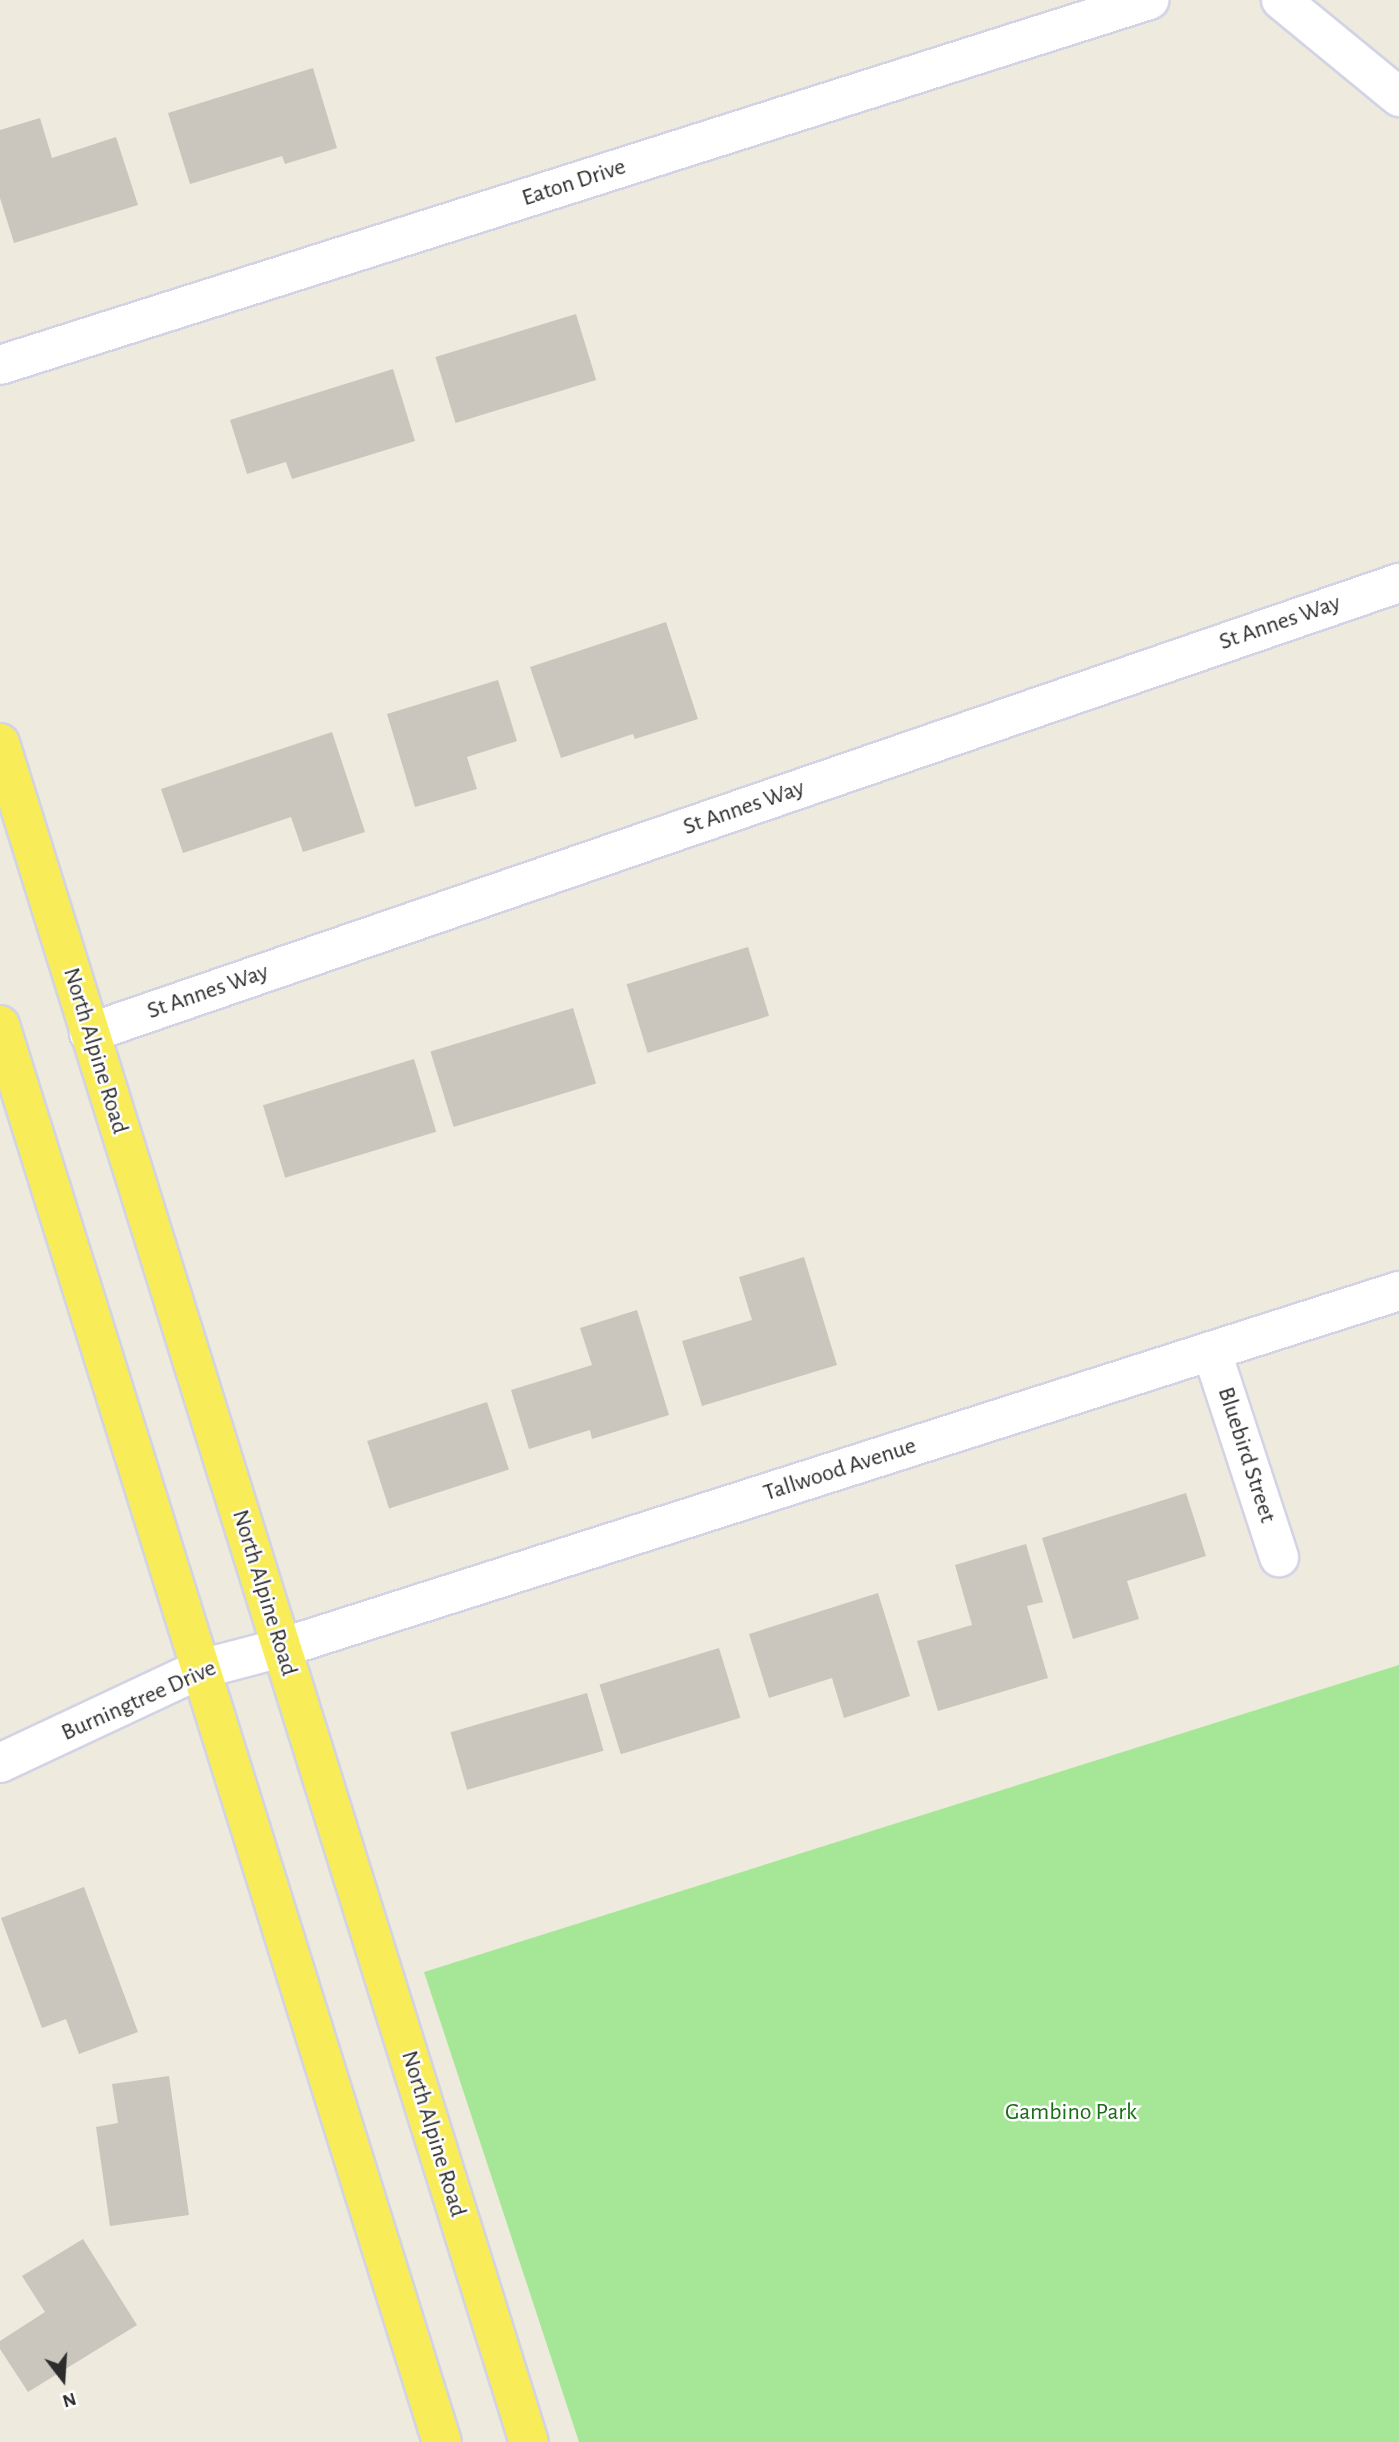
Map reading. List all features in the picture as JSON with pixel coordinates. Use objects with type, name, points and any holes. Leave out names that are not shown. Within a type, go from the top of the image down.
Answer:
[{"type":"main road","name":"North Alpine Road","points":[[0,743],[529,2442]]},
{"type":"main road","points":[[0,1024],[442,2442]]},
{"type":"street","name":"Eaton Drive","points":[[0,365],[1149,0]]},
{"type":"street","points":[[1281,0],[1399,97]]},
{"type":"street","name":"St Annes Way","points":[[89,1033],[1399,583]]},
{"type":"street","name":"Tallwood Avenue","points":[[281,1648],[1399,1291]]},
{"type":"street","name":"Bluebird Street","points":[[1212,1352],[1279,1557]]},
{"type":"street","name":"Burningtree Drive","points":[[0,1763],[201,1669],[281,1648]]},
{"type":"green space","name":"Gambino Park","points":[[1399,1665],[1399,2442],[579,2442],[424,1972]]},
{"type":"building","points":[[313,68],[337,148],[285,164],[282,156],[190,184],[168,113]]},
{"type":"building","points":[[40,118],[52,158],[116,137],[138,205],[14,243],[0,198],[0,130]]},
{"type":"building","points":[[576,314],[596,380],[456,423],[435,357]]},
{"type":"building","points":[[393,369],[415,441],[292,479],[286,462],[247,474],[230,420]]},
{"type":"building","points":[[666,622],[698,719],[635,739],[633,734],[561,758],[530,667]]},
{"type":"building","points":[[498,680],[517,741],[467,757],[477,789],[415,807],[387,714]]},
{"type":"building","points":[[332,732],[365,832],[303,852],[291,817],[183,853],[161,789]]},
{"type":"building","points":[[748,947],[769,1016],[648,1053],[627,984]]},
{"type":"building","points":[[573,1008],[596,1084],[454,1127],[431,1052]]},
{"type":"building","points":[[414,1059],[436,1132],[285,1178],[263,1105]]},
{"type":"building","points":[[804,1257],[837,1365],[702,1406],[682,1341],[752,1320],[739,1277]]},
{"type":"building","points":[[637,1310],[669,1415],[592,1439],[590,1430],[529,1449],[511,1390],[592,1365],[580,1328]]},
{"type":"building","points":[[487,1402],[509,1470],[389,1508],[367,1441]]},
{"type":"building","points":[[1186,1493],[1206,1556],[1127,1581],[1139,1619],[1073,1639],[1042,1538]]},
{"type":"building","points":[[1026,1544],[1043,1602],[1027,1606],[1048,1678],[938,1711],[917,1641],[972,1625],[955,1565]]},
{"type":"building","points":[[878,1593],[910,1696],[844,1718],[832,1678],[769,1698],[749,1634]]},
{"type":"building","points":[[719,1648],[740,1718],[621,1754],[599,1685]]},
{"type":"building","points":[[587,1693],[604,1751],[467,1790],[451,1732]]},
{"type":"building","points":[[84,1887],[138,2032],[79,2054],[66,2019],[42,2028],[1,1918]]},
{"type":"building","points":[[169,2076],[189,2215],[110,2226],[96,2127],[118,2123],[112,2084]]},
{"type":"building","points":[[83,2239],[137,2325],[28,2392],[0,2349],[0,2341],[45,2312],[22,2276]]}]
